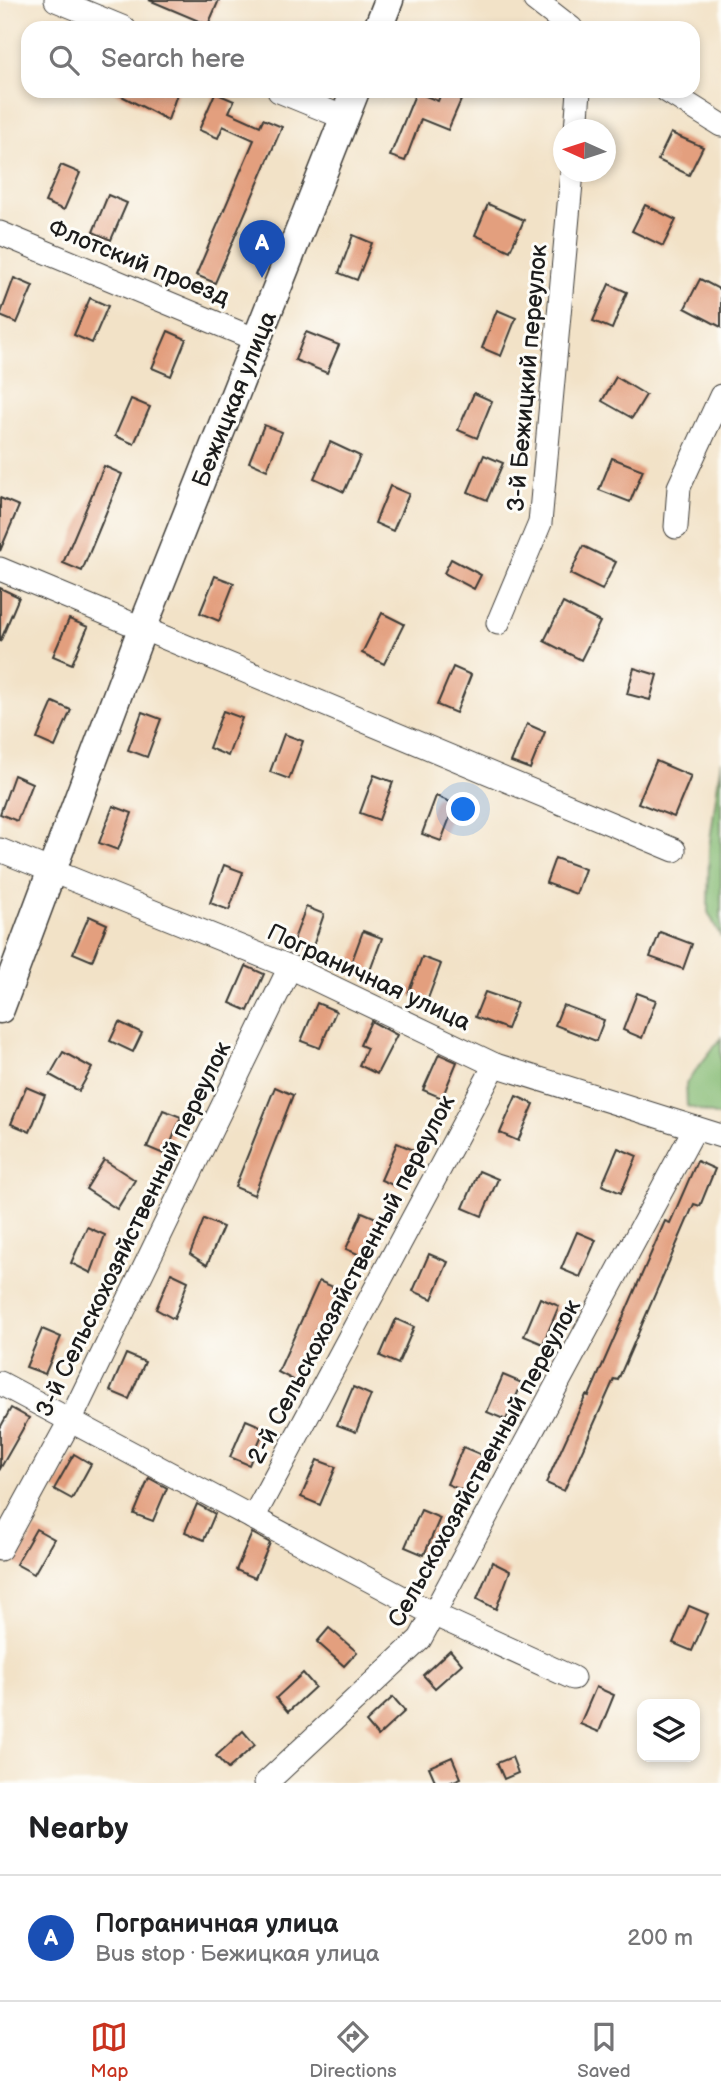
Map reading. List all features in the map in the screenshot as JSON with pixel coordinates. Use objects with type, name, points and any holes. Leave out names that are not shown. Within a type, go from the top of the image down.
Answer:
[{"type":"street","points":[[56,0],[107,21]]},
{"type":"street","points":[[380,21],[388,0]]},
{"type":"street","points":[[535,0],[562,21]]},
{"type":"street","points":[[296,98],[345,118]]},
{"type":"street","name":"Бежицкая улица","points":[[0,1009],[142,629],[352,98]]},
{"type":"street","points":[[577,119],[578,98]]},
{"type":"street","points":[[678,98],[721,125]]},
{"type":"street","name":"3-й Бежицкий переулок","points":[[498,624],[540,523],[571,182]]},
{"type":"street","name":"Флотский проезд","points":[[0,233],[257,340]]},
{"type":"street","points":[[676,527],[679,487],[721,396]]},
{"type":"street","points":[[0,569],[674,850]]},
{"type":"street","name":"Пограничная улица","points":[[0,850],[290,967],[495,1065],[721,1136]]},
{"type":"street","name":"3-й Сельскохозяйственный переулок","points":[[0,1549],[71,1419],[290,967]]},
{"type":"street","name":"2-й Сельскохозяйственный переулок","points":[[253,1518],[495,1065]]},
{"type":"street","name":"Сельскохозяйственный переулок","points":[[266,1783],[406,1656],[435,1615],[695,1128]]},
{"type":"street","points":[[0,1383],[435,1615],[573,1678]]},
{"type":"green space","points":[[721,760],[721,937],[708,912],[709,848]]},
{"type":"green space","points":[[721,1038],[721,1117],[687,1106],[686,1083]]},
{"type":"building","points":[[149,0],[219,0],[210,21],[199,21]]},
{"type":"building","points":[[126,98],[176,98],[168,120]]},
{"type":"building","points":[[213,98],[234,101],[229,112],[260,126],[263,119],[282,127],[215,283],[196,275],[254,140],[223,126],[218,138],[199,130]]},
{"type":"building","points":[[414,98],[438,101],[439,98],[462,98],[448,130],[421,119],[405,161],[390,156]]},
{"type":"building","points":[[671,133],[703,147],[689,175],[658,160]]},
{"type":"building","points":[[61,165],[80,173],[64,210],[45,202]]},
{"type":"building","points":[[108,195],[127,203],[111,240],[93,232]]},
{"type":"building","points":[[488,204],[524,220],[510,251],[475,235]]},
{"type":"building","points":[[645,205],[676,220],[663,246],[632,231]]},
{"type":"building","points":[[353,235],[372,243],[357,280],[339,273]]},
{"type":"building","points":[[14,278],[33,286],[17,323],[0,316]]},
{"type":"building","points":[[700,279],[721,290],[721,327],[685,308]]},
{"type":"building","points":[[609,284],[627,292],[612,329],[593,321]]},
{"type":"building","points":[[90,298],[108,306],[92,343],[74,335]]},
{"type":"building","points":[[497,310],[516,318],[501,356],[482,348]]},
{"type":"building","points":[[168,331],[186,339],[171,376],[152,368]]},
{"type":"building","points":[[306,332],[339,345],[327,373],[295,360]]},
{"type":"building","points":[[616,377],[646,395],[632,418],[602,401]]},
{"type":"building","points":[[474,393],[492,401],[477,438],[458,430]]},
{"type":"building","points":[[131,399],[150,407],[134,444],[115,436]]},
{"type":"building","points":[[264,425],[282,432],[267,470],[249,462]]},
{"type":"building","points":[[330,442],[360,456],[344,492],[314,478]]},
{"type":"building","points":[[484,455],[503,463],[487,500],[468,492]]},
{"type":"building","points":[[612,458],[643,470],[630,502],[599,490]]},
{"type":"building","points":[[104,466],[122,474],[82,571],[63,563]]},
{"type":"building","points":[[390,486],[409,494],[393,531],[375,523]]},
{"type":"building","points":[[0,498],[19,506],[0,551]]},
{"type":"building","points":[[583,546],[616,562],[602,590],[570,574]]},
{"type":"building","points":[[451,559],[481,575],[474,589],[444,573]]},
{"type":"building","points":[[215,576],[234,583],[219,621],[200,613]]},
{"type":"building","points":[[0,588],[19,597],[0,642]]},
{"type":"building","points":[[563,603],[600,622],[581,660],[544,641]]},
{"type":"building","points":[[382,613],[404,624],[384,664],[362,653]]},
{"type":"building","points":[[69,619],[88,627],[72,664],[53,656]]},
{"type":"building","points":[[453,667],[471,675],[456,713],[437,705]]},
{"type":"building","points":[[634,668],[657,675],[650,700],[627,694]]},
{"type":"building","points":[[53,702],[71,710],[55,747],[37,739]]},
{"type":"building","points":[[223,711],[242,718],[228,756],[209,748]]},
{"type":"building","points":[[142,712],[161,719],[147,757],[128,750]]},
{"type":"building","points":[[527,724],[545,732],[530,769],[511,762]]},
{"type":"building","points":[[284,734],[303,741],[289,779],[270,772]]},
{"type":"building","points":[[656,761],[691,776],[674,817],[638,803]]},
{"type":"building","points":[[14,775],[32,783],[17,821],[0,814]]},
{"type":"building","points":[[374,775],[393,782],[379,820],[360,813]]},
{"type":"building","points":[[436,796],[455,804],[441,841],[422,834]]},
{"type":"building","points":[[113,806],[132,813],[118,850],[99,843]]},
{"type":"building","points":[[555,858],[585,869],[576,894],[546,883]]},
{"type":"building","points":[[224,865],[243,872],[229,910],[210,903]]},
{"type":"building","points":[[306,907],[324,914],[311,952],[292,945]]},
{"type":"building","points":[[89,916],[107,924],[92,961],[73,953]]},
{"type":"building","points":[[363,931],[382,938],[368,976],[349,969]]},
{"type":"building","points":[[660,932],[692,944],[683,969],[650,957]]},
{"type":"building","points":[[422,957],[441,964],[427,1001],[408,994]]},
{"type":"building","points":[[246,966],[264,974],[248,1011],[230,1003]]},
{"type":"building","points":[[485,992],[517,1003],[507,1029],[475,1017]]},
{"type":"building","points":[[637,993],[656,1000],[642,1038],[623,1030]]},
{"type":"building","points":[[317,1003],[336,1011],[320,1048],[301,1041]]},
{"type":"building","points":[[563,1005],[604,1020],[596,1041],[555,1025]]},
{"type":"building","points":[[371,1021],[397,1035],[377,1074],[359,1065],[367,1048],[360,1045]]},
{"type":"building","points":[[119,1022],[142,1033],[133,1052],[110,1041]]},
{"type":"building","points":[[63,1052],[92,1068],[79,1091],[50,1075]]},
{"type":"building","points":[[439,1054],[457,1062],[442,1098],[423,1090]]},
{"type":"building","points":[[26,1087],[45,1095],[30,1132],[11,1124]]},
{"type":"building","points":[[275,1087],[293,1095],[254,1195],[235,1187]]},
{"type":"building","points":[[516,1096],[534,1104],[518,1141],[500,1133]]},
{"type":"building","points":[[163,1110],[181,1117],[166,1155],[147,1147]]},
{"type":"building","points":[[397,1143],[416,1151],[400,1188],[381,1180]]},
{"type":"building","points":[[618,1148],[637,1156],[621,1193],[602,1185]]},
{"type":"building","points":[[104,1160],[135,1180],[117,1209],[86,1189]]},
{"type":"building","points":[[697,1161],[715,1169],[700,1206],[694,1204],[618,1380],[614,1379],[564,1491],[546,1483],[586,1395],[589,1396],[665,1221],[670,1223]]},
{"type":"building","points":[[479,1171],[498,1179],[482,1216],[463,1208]]},
{"type":"building","points":[[362,1212],[381,1220],[365,1257],[346,1249]]},
{"type":"building","points":[[204,1219],[223,1227],[207,1265],[190,1254]]},
{"type":"building","points":[[87,1227],[105,1235],[91,1273],[71,1263]]},
{"type":"building","points":[[577,1232],[596,1240],[580,1277],[561,1269]]},
{"type":"building","points":[[429,1254],[448,1262],[432,1299],[413,1291]]},
{"type":"building","points":[[171,1273],[188,1281],[174,1319],[156,1309]]},
{"type":"building","points":[[319,1281],[338,1289],[322,1326],[318,1324],[297,1382],[278,1372]]},
{"type":"building","points":[[540,1298],[559,1306],[543,1344],[524,1336]]},
{"type":"building","points":[[396,1319],[414,1327],[398,1364],[380,1356]]},
{"type":"building","points":[[42,1329],[61,1337],[45,1374],[26,1367]]},
{"type":"building","points":[[126,1354],[145,1362],[129,1399],[110,1391]]},
{"type":"building","points":[[503,1375],[522,1383],[506,1420],[487,1412]]},
{"type":"building","points":[[353,1387],[371,1395],[356,1432],[337,1425]]},
{"type":"building","points":[[11,1408],[29,1418],[0,1469],[0,1428]]},
{"type":"building","points":[[246,1420],[265,1428],[249,1465],[230,1457]]},
{"type":"building","points":[[463,1447],[482,1455],[466,1492],[447,1484]]},
{"type":"building","points":[[74,1454],[91,1464],[72,1499],[54,1489]]},
{"type":"building","points":[[317,1460],[336,1467],[320,1505],[301,1497]]},
{"type":"building","points":[[149,1478],[167,1488],[153,1521],[134,1514]]},
{"type":"building","points":[[197,1504],[215,1514],[204,1540],[185,1532]]},
{"type":"building","points":[[421,1510],[440,1518],[424,1555],[405,1547]]},
{"type":"building","points":[[36,1529],[54,1539],[34,1574],[16,1564]]},
{"type":"building","points":[[252,1533],[270,1543],[255,1578],[236,1570]]},
{"type":"building","points":[[492,1562],[510,1571],[496,1609],[477,1599]]},
{"type":"building","points":[[689,1606],[708,1614],[692,1651],[673,1643]]},
{"type":"building","points":[[329,1628],[357,1652],[344,1666],[317,1642]]},
{"type":"building","points":[[450,1650],[462,1664],[435,1688],[423,1675]]},
{"type":"building","points":[[303,1673],[315,1687],[288,1712],[276,1698]]},
{"type":"building","points":[[596,1687],[614,1695],[599,1732],[580,1724]]},
{"type":"building","points":[[393,1697],[405,1711],[378,1736],[366,1722]]},
{"type":"building","points":[[243,1731],[255,1745],[228,1769],[216,1756]]},
{"type":"building","points":[[452,1757],[461,1778],[449,1783],[436,1783],[429,1767]]},
{"type":"building","points":[[512,1757],[518,1773],[504,1779],[497,1763]]},
{"type":"place","name":"Пограничная улица","points":[[262,278]]}]
